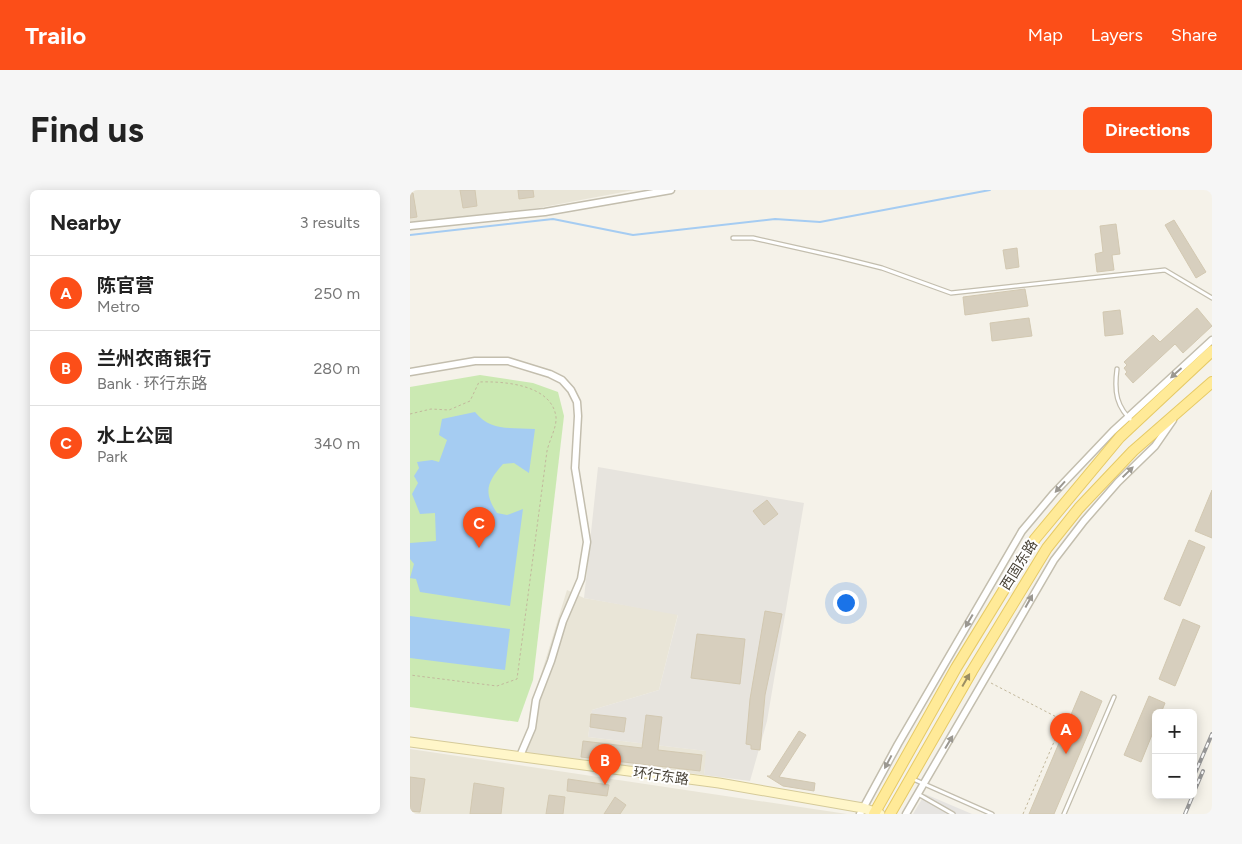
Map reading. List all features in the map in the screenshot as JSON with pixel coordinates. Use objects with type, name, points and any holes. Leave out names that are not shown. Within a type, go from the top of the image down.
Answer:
[{"type":"main road","name":"西固东路","points":[[876,813],[960,660],[1035,540],[1131,420],[1212,351]]},
{"type":"main road","name":"西固东路","points":[[890,814],[972,671],[1047,548],[1078,508],[1133,451],[1183,405],[1212,382]]},
{"type":"street","points":[[410,226],[545,212],[671,190]]},
{"type":"street","points":[[862,811],[898,744],[1022,531],[1078,467],[1131,420],[1212,340]]},
{"type":"street","points":[[410,372],[475,361],[508,361],[550,374],[562,380],[571,390],[577,402],[575,468],[587,542],[581,579],[563,621],[552,661],[536,700],[532,728],[520,756]]},
{"type":"street","points":[[906,814],[985,680],[1034,591],[1054,560],[1095,508],[1155,446],[1183,405]]},
{"type":"street","name":"环行东路","points":[[410,742],[719,783],[876,813]]},
{"type":"lane","points":[[733,238],[753,238],[882,268],[951,293],[1165,270],[1212,298]]},
{"type":"lane","points":[[1117,369],[1116,395],[1121,409],[1131,420]]},
{"type":"lane","points":[[1067,499],[1078,508]]},
{"type":"lane","points":[[1064,814],[1114,697]]},
{"type":"lane","points":[[910,778],[992,814]]},
{"type":"lane","points":[[918,794],[953,814]]},
{"type":"path","points":[[410,414],[431,409],[448,410],[470,401],[479,382],[489,382],[538,390],[551,401],[556,418],[546,451],[517,679],[497,686],[410,675]]},
{"type":"path","points":[[985,680],[1068,723]]},
{"type":"path","points":[[1023,814],[1063,721]]},
{"type":"shaded area","points":[[410,190],[634,190],[538,208],[410,223]]},
{"type":"shaded area","points":[[598,467],[804,503],[767,721],[750,781],[704,775],[706,751],[588,737],[592,710],[659,690],[678,615],[584,598]]},
{"type":"shaded area","points":[[567,590],[584,598],[678,614],[659,690],[592,710],[588,737],[707,751],[704,775],[521,752],[530,726],[534,697]]},
{"type":"shaded area","points":[[410,749],[847,814],[410,814]]},
{"type":"shaded area","points":[[925,794],[972,814],[913,814]]},
{"type":"green space","points":[[480,375],[533,383],[558,392],[564,416],[533,680],[518,722],[410,707],[410,387]]},
{"type":"water","points":[[475,412],[488,423],[495,426],[535,429],[529,473],[514,463],[503,464],[493,476],[489,487],[490,499],[497,513],[507,515],[523,509],[510,606],[420,592],[416,579],[410,578],[414,564],[410,559],[410,543],[436,541],[435,513],[420,514],[412,494],[418,483],[414,476],[419,468],[417,462],[432,460],[439,462],[447,440],[439,435],[442,419]]},
{"type":"water","points":[[410,616],[510,629],[505,670],[410,658]]},
{"type":"building","points":[[460,190],[475,190],[477,206],[463,208]]},
{"type":"building","points":[[518,190],[533,190],[534,197],[519,199]]},
{"type":"building","points":[[410,193],[413,193],[417,217],[410,218]]},
{"type":"building","points":[[1174,220],[1206,272],[1196,278],[1165,225]]},
{"type":"building","points":[[1116,224],[1120,254],[1112,255],[1114,270],[1097,272],[1095,254],[1103,252],[1100,226]]},
{"type":"building","points":[[1017,248],[1019,267],[1006,269],[1003,250]]},
{"type":"building","points":[[1025,289],[1028,306],[965,315],[963,297]]},
{"type":"building","points":[[1197,308],[1212,326],[1183,353],[1175,344],[1133,383],[1125,374],[1127,372],[1124,368],[1127,365],[1124,362],[1153,335],[1160,342]]},
{"type":"building","points":[[1120,310],[1123,334],[1105,336],[1103,312]]},
{"type":"building","points":[[1029,318],[1032,336],[992,341],[990,323]]},
{"type":"building","points":[[1212,490],[1212,538],[1195,531]]},
{"type":"building","points":[[767,500],[778,514],[764,525],[753,511]]},
{"type":"building","points":[[1189,540],[1205,547],[1180,606],[1164,599]]},
{"type":"building","points":[[765,611],[782,614],[765,695],[760,750],[751,749],[751,745],[746,744],[750,699]]},
{"type":"building","points":[[1183,619],[1200,626],[1175,686],[1159,679]]},
{"type":"building","points":[[697,634],[745,639],[740,684],[691,678]]},
{"type":"building","points":[[1081,691],[1102,701],[1054,814],[1029,814]]},
{"type":"building","points":[[1149,696],[1165,703],[1163,709],[1152,709],[1152,735],[1141,762],[1124,755]]},
{"type":"building","points":[[591,714],[626,718],[624,732],[590,727]]},
{"type":"building","points":[[646,715],[662,717],[658,750],[702,755],[700,771],[581,757],[583,741],[642,748]]},
{"type":"building","points":[[799,731],[806,735],[779,777],[815,783],[814,791],[783,786],[767,776],[770,776]]},
{"type":"building","points":[[410,777],[425,779],[420,812],[410,811]]},
{"type":"building","points":[[568,779],[609,785],[607,796],[567,791]]},
{"type":"building","points":[[474,783],[504,788],[501,814],[470,814]]},
{"type":"building","points":[[549,795],[565,797],[563,814],[546,814]]},
{"type":"building","points":[[615,797],[626,805],[620,814],[604,814]]},
{"type":"waterway","points":[[410,235],[553,219],[633,235],[775,219],[820,222],[990,190]]},
{"type":"railway","points":[[1197,769],[1212,734]]},
{"type":"railway","points":[[1197,785],[1203,771]]},
{"type":"railway","points":[[1185,814],[1191,799]]},
{"type":"place","name":"水上公园","points":[[479,548]]},
{"type":"place","name":"陈官营","points":[[1066,754]]},
{"type":"place","name":"兰州农商银行","points":[[605,785]]}]
